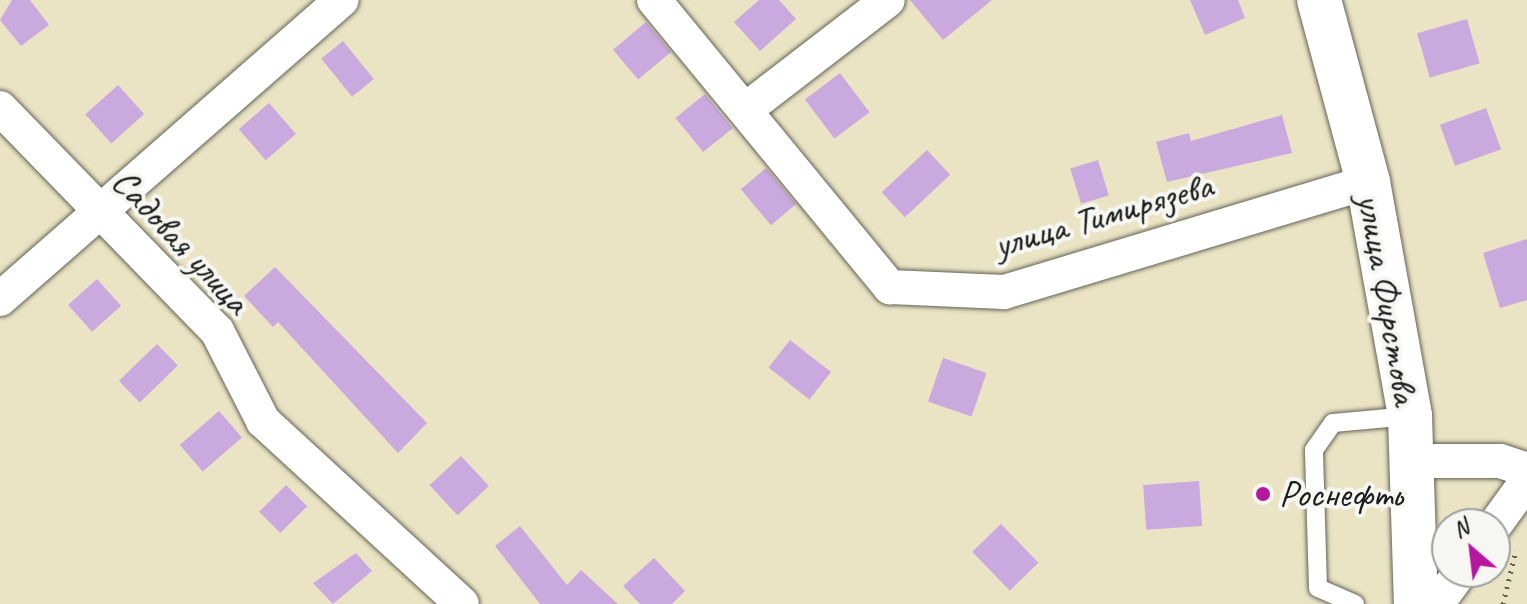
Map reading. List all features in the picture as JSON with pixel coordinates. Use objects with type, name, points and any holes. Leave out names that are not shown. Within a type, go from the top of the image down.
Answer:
[{"type":"main road","name":"улица Фирстова","points":[[1319,0],[1368,182],[1410,416],[1416,604]]},
{"type":"street","points":[[0,299],[95,211],[342,0]]},
{"type":"street","name":"улица Тимирязева","points":[[654,0],[749,107],[890,287],[1004,292],[1368,182]]},
{"type":"street","points":[[749,107],[888,0]]},
{"type":"street","name":"Садовая улица","points":[[0,108],[95,211],[217,331],[263,421],[462,604]]},
{"type":"street","points":[[1411,461],[1500,461],[1527,470]]},
{"type":"street","points":[[1507,508],[1527,481]]},
{"type":"lane","points":[[1355,604],[1318,588],[1314,450],[1333,423],[1410,416]]},
{"type":"building","points":[[12,0],[30,0],[49,25],[21,46],[0,20]]},
{"type":"building","points":[[759,0],[779,0],[796,19],[760,51],[734,22]]},
{"type":"building","points":[[910,0],[992,0],[943,40]]},
{"type":"building","points":[[1190,0],[1238,0],[1245,18],[1205,35]]},
{"type":"building","points":[[1467,19],[1480,63],[1430,78],[1417,33]]},
{"type":"building","points":[[646,22],[671,52],[638,80],[613,50]]},
{"type":"building","points":[[343,41],[374,79],[352,97],[321,59]]},
{"type":"building","points":[[840,73],[869,112],[834,139],[805,99]]},
{"type":"building","points":[[118,85],[144,114],[111,143],[85,114]]},
{"type":"building","points":[[705,94],[733,128],[703,152],[675,118]]},
{"type":"building","points":[[269,103],[296,134],[266,160],[239,129]]},
{"type":"building","points":[[1486,108],[1501,149],[1455,166],[1440,125]]},
{"type":"building","points":[[1282,115],[1292,153],[1167,182],[1156,142],[1189,133],[1191,141]]},
{"type":"building","points":[[927,150],[950,175],[905,217],[882,192]]},
{"type":"building","points":[[1098,160],[1109,195],[1081,204],[1070,168]]},
{"type":"building","points":[[766,168],[796,204],[771,225],[741,189]]},
{"type":"building","points":[[1527,239],[1527,300],[1500,308],[1483,253]]},
{"type":"building","points":[[275,267],[427,423],[398,453],[278,322],[273,327],[244,296]]},
{"type":"building","points":[[97,279],[121,306],[92,332],[68,305]]},
{"type":"building","points":[[790,340],[831,372],[809,400],[768,368]]},
{"type":"building","points":[[157,344],[178,366],[140,402],[119,381]]},
{"type":"building","points":[[943,358],[986,373],[972,416],[928,401]]},
{"type":"building","points":[[219,411],[242,437],[203,472],[180,445]]},
{"type":"building","points":[[461,456],[489,486],[458,515],[430,485]]},
{"type":"building","points":[[1199,481],[1202,526],[1146,530],[1143,485]]},
{"type":"building","points":[[286,485],[307,506],[280,533],[259,512]]},
{"type":"building","points":[[1001,524],[1039,563],[1010,591],[972,552]]},
{"type":"building","points":[[520,526],[567,585],[581,570],[618,604],[540,604],[495,546]]},
{"type":"building","points":[[356,553],[372,571],[333,604],[313,583]]},
{"type":"building","points":[[654,558],[685,591],[672,604],[640,604],[623,586]]},
{"type":"place","name":"Роснефть","points":[[1263,494]]}]
